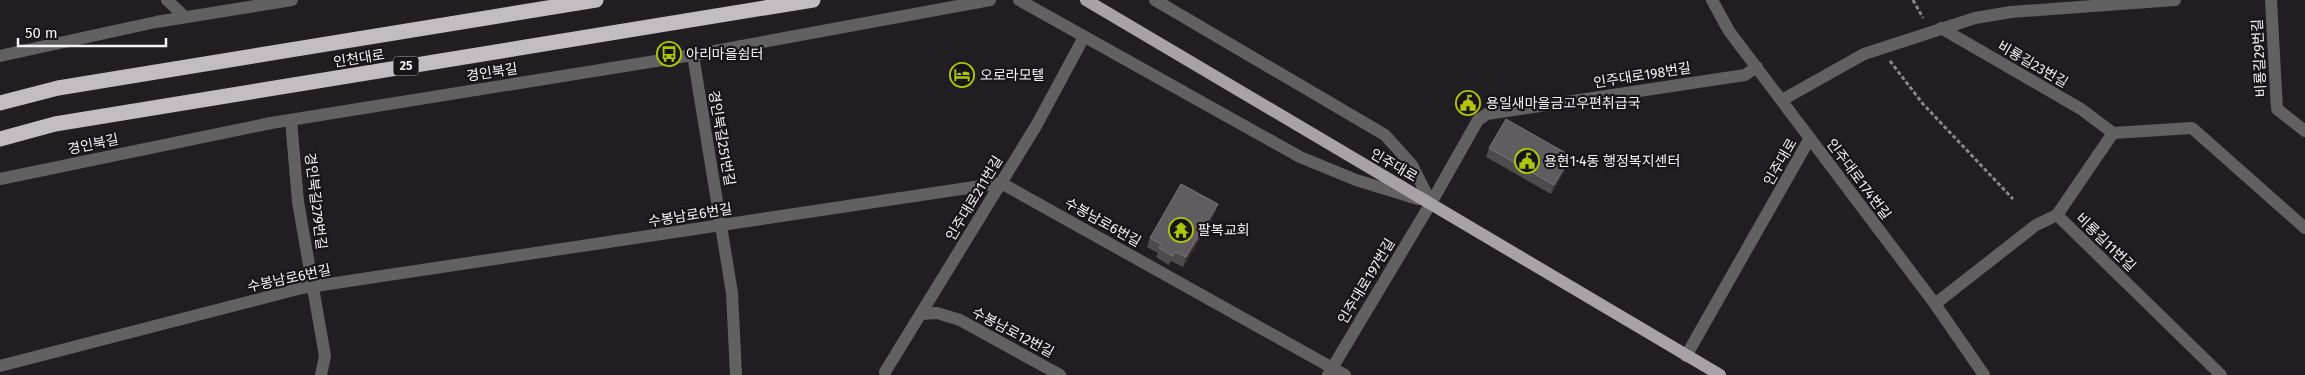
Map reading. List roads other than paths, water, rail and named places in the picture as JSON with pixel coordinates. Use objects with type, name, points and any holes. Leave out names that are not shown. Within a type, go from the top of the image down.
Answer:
[{"type":"highway","name":"인천대로","points":[[0,103],[58,88],[596,0]]},
{"type":"highway","name":"인천대로","points":[[0,139],[55,124],[813,0]]},
{"type":"main road","name":"인주대로","points":[[1086,0],[1720,375]]},
{"type":"street","points":[[167,0],[185,17]]},
{"type":"street","points":[[0,56],[185,17],[292,0]]},
{"type":"street","name":"경인북길","points":[[0,179],[291,120],[693,55],[990,0]]},
{"type":"street","points":[[1019,0],[1300,157],[1356,180],[1431,203]]},
{"type":"street","points":[[1155,0],[1385,135],[1412,165],[1431,203]]},
{"type":"street","name":"인주대로174번길","points":[[1712,0],[1729,30],[1935,304],[1984,375]]},
{"type":"street","points":[[1782,100],[1864,54],[1974,18],[2086,3],[2175,0]]},
{"type":"street","name":"비룡길29번길","points":[[2271,0],[2277,109],[2305,131]]},
{"type":"street","name":"비룡길23번길","points":[[1941,28],[2081,109],[2113,133]]},
{"type":"street","name":"인주대로211번길","points":[[885,372],[1036,126],[1084,37]]},
{"type":"street","name":"경인북길251번길","points":[[693,55],[732,294],[736,375]]},
{"type":"street","name":"인주대로198번길","points":[[1431,203],[1478,120],[1487,114],[1745,74],[1757,67]]},
{"type":"street","name":"경인북길279번길","points":[[291,120],[298,202],[325,356],[321,375]]},
{"type":"street","points":[[2057,215],[2113,133],[2192,128],[2305,228]]},
{"type":"street","name":"인주대로","points":[[1686,356],[1810,138]]},
{"type":"street","name":"수봉남로6번길","points":[[0,366],[313,286],[1001,183],[1330,371],[1345,375]]},
{"type":"street","name":"인주대로197번길","points":[[1330,371],[1431,203]]},
{"type":"street","name":"비룡길11번길","points":[[1935,304],[2036,226],[2057,215],[2221,375]]},
{"type":"street","name":"수봉남로12번길","points":[[921,314],[937,313],[960,320],[1060,375]]},
{"type":"place","name":"아리마을쉼터","points":[[669,54]]},
{"type":"place","name":"오로라모텔","points":[[962,75]]},
{"type":"place","name":"용일새마을금고우편취급국","points":[[1468,103]]},
{"type":"place","name":"용현1·4동 행정복지센터","points":[[1527,161]]},
{"type":"place","name":"팔복교회","points":[[1181,230]]}]
